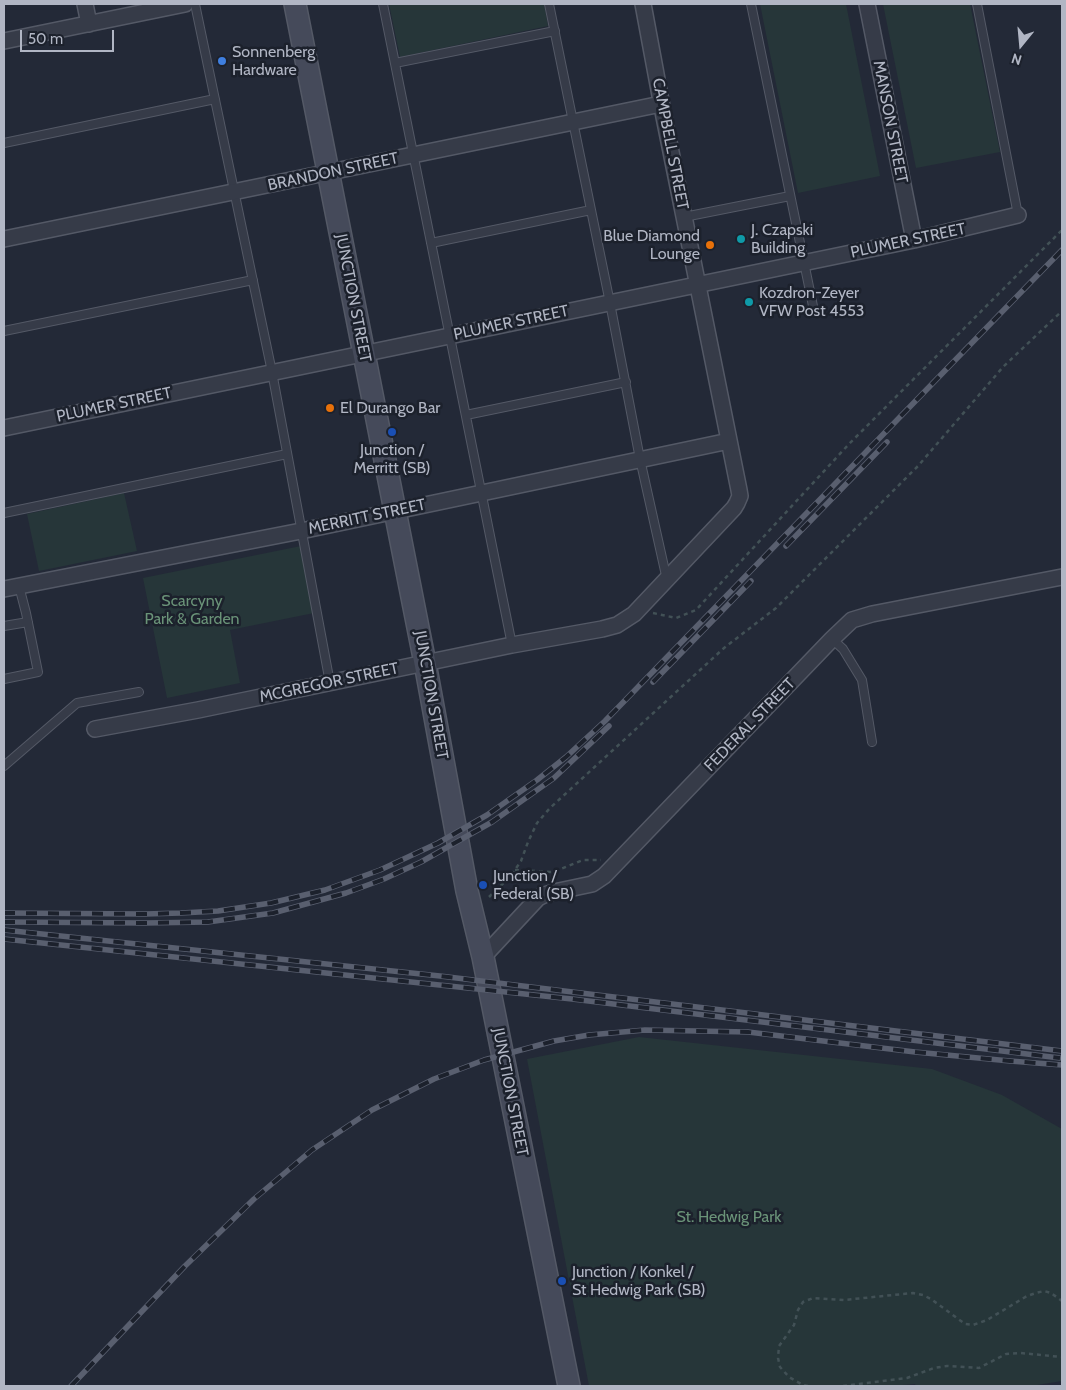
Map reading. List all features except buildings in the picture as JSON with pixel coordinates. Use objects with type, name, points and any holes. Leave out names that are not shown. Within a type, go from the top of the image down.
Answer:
[{"type":"street","points":[[85,4],[89,24]]},
{"type":"street","points":[[4,41],[185,4]]},
{"type":"street","name":"JUNCTION STREET","points":[[295,4],[425,663],[467,891],[483,956],[569,1386]]},
{"type":"street","name":"CAMPBELL STREET","points":[[643,4],[661,104],[739,490]]},
{"type":"street","name":"MANSON STREET","points":[[867,4],[914,240]]},
{"type":"street","name":"BRANDON STREET","points":[[4,239],[661,104]]},
{"type":"street","name":"PLUMER STREET","points":[[4,428],[804,263],[1018,216]]},
{"type":"street","name":"MERRITT STREET","points":[[11,588],[301,531],[729,441]]},
{"type":"street","name":"MCGREGOR STREET","points":[[95,729],[617,625],[625,621],[640,608],[734,508],[740,496],[739,490]]},
{"type":"street","name":"FEDERAL STREET","points":[[483,956],[538,898],[592,884],[604,876],[852,620],[872,614],[1062,577]]},
{"type":"lane","points":[[195,4],[272,372],[330,683]]},
{"type":"lane","points":[[383,4],[512,645]]},
{"type":"lane","points":[[550,4],[640,459],[667,580]]},
{"type":"lane","points":[[750,4],[814,311]]},
{"type":"lane","points":[[977,4],[1018,216]]},
{"type":"lane","points":[[395,63],[555,31]]},
{"type":"lane","points":[[4,143],[216,99]]},
{"type":"lane","points":[[684,217],[790,196]]},
{"type":"lane","points":[[431,243],[591,210]]},
{"type":"lane","points":[[4,331],[253,280]]},
{"type":"lane","points":[[466,416],[626,382]]},
{"type":"lane","points":[[4,513],[286,454]]},
{"type":"lane","points":[[4,679],[38,672],[28,622],[11,588]]},
{"type":"lane","points":[[4,626],[28,622]]},
{"type":"lane","points":[[832,639],[843,649],[862,680],[872,742]]},
{"type":"lane","points":[[4,766],[77,703],[139,692]]},
{"type":"path","points":[[640,608],[658,615],[676,618],[696,610],[849,444],[1062,230]]},
{"type":"path","points":[[489,897],[515,870],[521,861],[536,823],[550,808],[724,648],[776,608],[918,466],[1003,368],[1062,311]]},
{"type":"path","points":[[515,870],[553,872],[583,860],[619,860]]},
{"type":"path","points":[[808,1386],[789,1377],[780,1367],[778,1358],[779,1346],[794,1325],[798,1310],[804,1302],[813,1298],[844,1300],[913,1293],[931,1299],[966,1324],[973,1325],[987,1320],[1027,1296],[1036,1293],[1044,1291],[1051,1293],[1062,1301]]},
{"type":"path","points":[[843,1386],[907,1378],[934,1368],[947,1366],[979,1368],[1006,1354],[1020,1353],[1062,1357]]},
{"type":"green space","points":[[389,4],[544,4],[548,26],[400,57]]},
{"type":"green space","points":[[760,4],[846,4],[880,176],[798,193]]},
{"type":"green space","points":[[883,4],[970,4],[1000,152],[916,168]]},
{"type":"green space","points":[[124,493],[137,551],[39,571],[27,514]]},
{"type":"green space","name":"Scarcyny Park & Garden","points":[[301,546],[314,613],[230,630],[240,683],[167,698],[143,578]]},
{"type":"green space","name":"St. Hedwig Park","points":[[639,1037],[932,1069],[1002,1095],[1062,1129],[1062,1381],[1031,1386],[916,1386],[915,1384],[891,1386],[589,1386],[527,1059]]},
{"type":"railway","points":[[4,913],[181,913],[218,911],[271,903],[325,890],[380,870],[438,843],[487,815],[566,757],[605,721],[1062,250]]},
{"type":"railway","points":[[786,546],[887,442]]},
{"type":"railway","points":[[653,682],[751,581]]},
{"type":"railway","points":[[4,922],[208,922],[273,913],[346,893],[384,879],[421,862],[492,822],[554,778],[609,726]]},
{"type":"railway","points":[[4,930],[440,976],[1062,1051]]},
{"type":"railway","points":[[4,939],[572,999],[1060,1058]]},
{"type":"railway","points":[[71,1386],[185,1266],[254,1199],[312,1150],[372,1110],[434,1079],[484,1060],[554,1041],[589,1035],[645,1030],[748,1032],[915,1052],[1062,1065]]},
{"type":"place","name":"Sonnenberg Hardware","points":[[222,61]]},
{"type":"place","name":"J. Czapski Building","points":[[741,239]]},
{"type":"place","name":"Blue Diamond Lounge","points":[[710,245]]},
{"type":"place","name":"Kozdron-Zeyer VFW Post 4553","points":[[749,302]]},
{"type":"place","name":"El Durango Bar","points":[[330,408]]},
{"type":"place","name":"Junction / Merritt (SB)","points":[[392,432]]},
{"type":"place","name":"Junction / Federal (SB)","points":[[483,885]]},
{"type":"place","name":"Junction / Konkel / St Hedwig Park (SB)","points":[[562,1281]]}]
